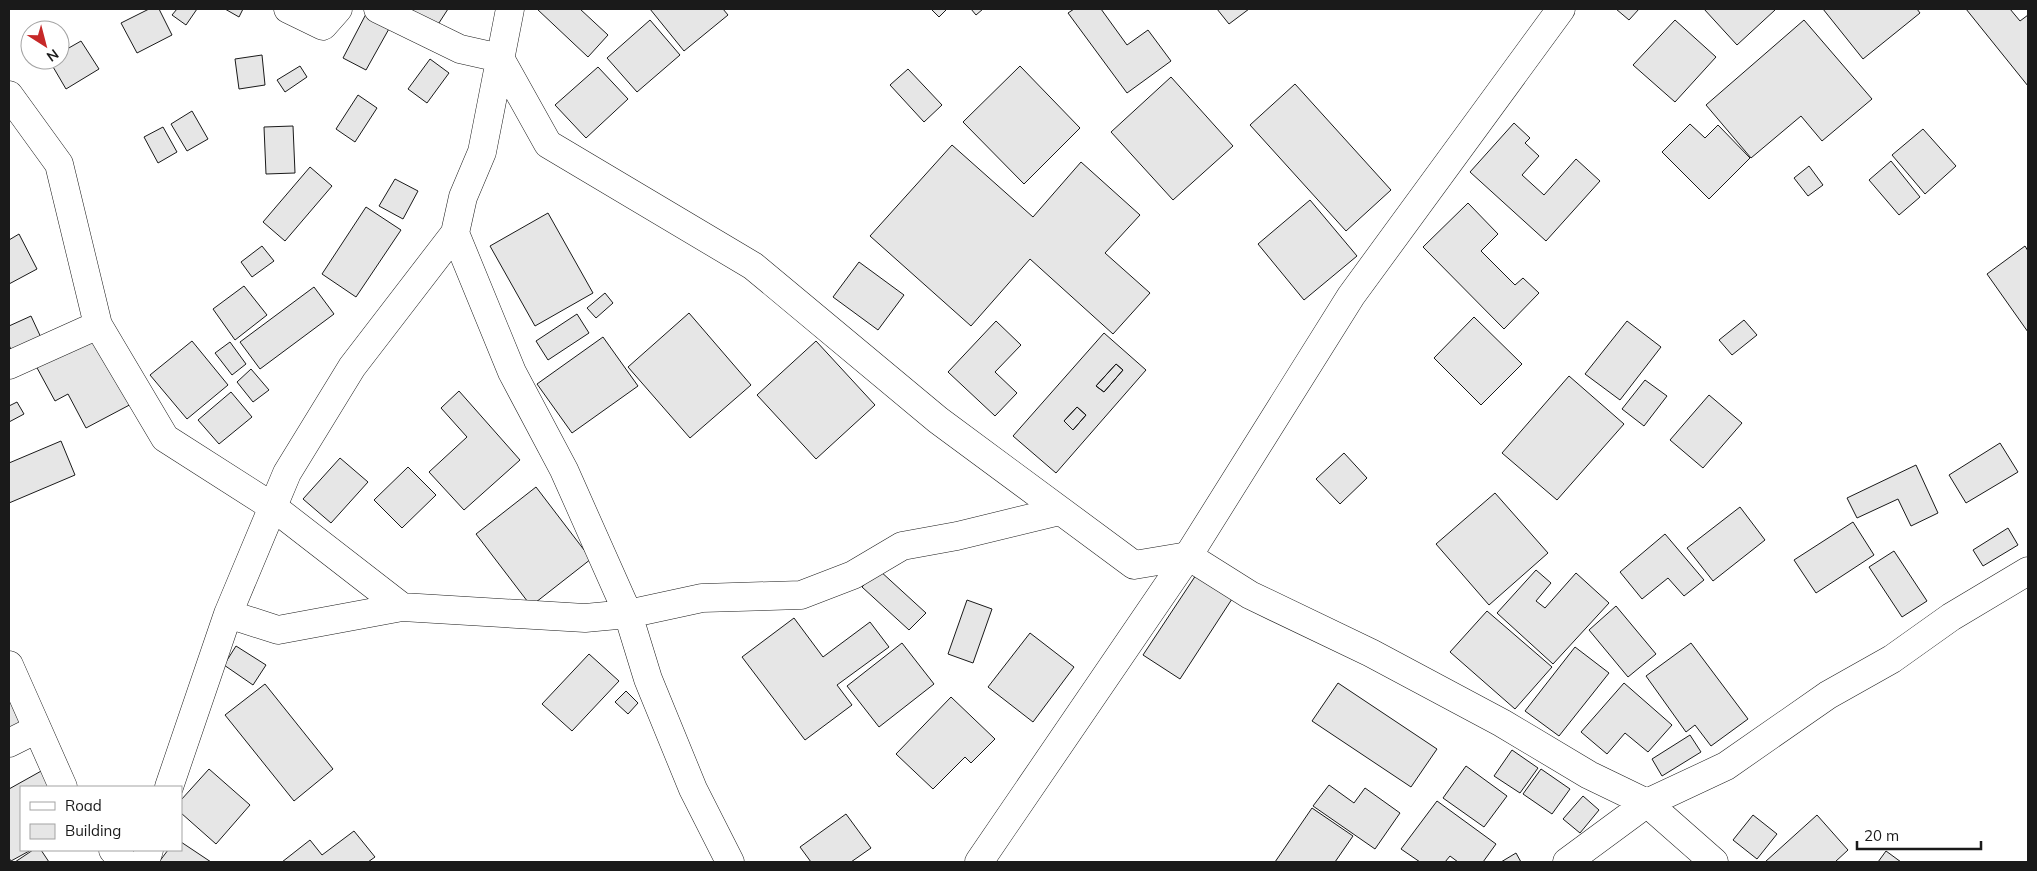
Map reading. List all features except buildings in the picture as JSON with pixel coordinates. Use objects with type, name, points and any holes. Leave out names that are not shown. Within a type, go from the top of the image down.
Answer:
[{"type":"street","points":[[288,9],[323,26],[338,9]]},
{"type":"street","points":[[378,9],[460,49],[500,58],[548,144],[753,266],[938,420],[1134,565],[1188,556],[1250,595],[1371,652],[1502,723],[1589,775],[1647,803],[1714,862]]},
{"type":"street","points":[[169,786],[228,614],[288,473],[352,367],[455,233],[463,197],[482,152],[510,9]]},
{"type":"street","points":[[979,862],[1188,556],[1351,296],[1561,9]]},
{"type":"street","points":[[9,95],[59,164],[98,325],[165,438],[273,507],[402,607]]},
{"type":"street","points":[[455,233],[512,372],[564,470],[628,614],[648,679],[693,789],[730,862]]},
{"type":"street","points":[[9,365],[98,325]]},
{"type":"street","points":[[228,614],[278,630],[402,607],[585,618],[628,614],[702,598],[801,595],[853,576],[902,546],[957,536],[1060,511]]},
{"type":"street","points":[[1567,862],[1647,803],[1726,766],[1828,695],[1892,659],[1950,617],[2028,571]]},
{"type":"street","points":[[9,665],[62,786]]},
{"type":"street","points":[[9,743],[37,729]]},
{"type":"street","points":[[116,851],[141,859]]}]
